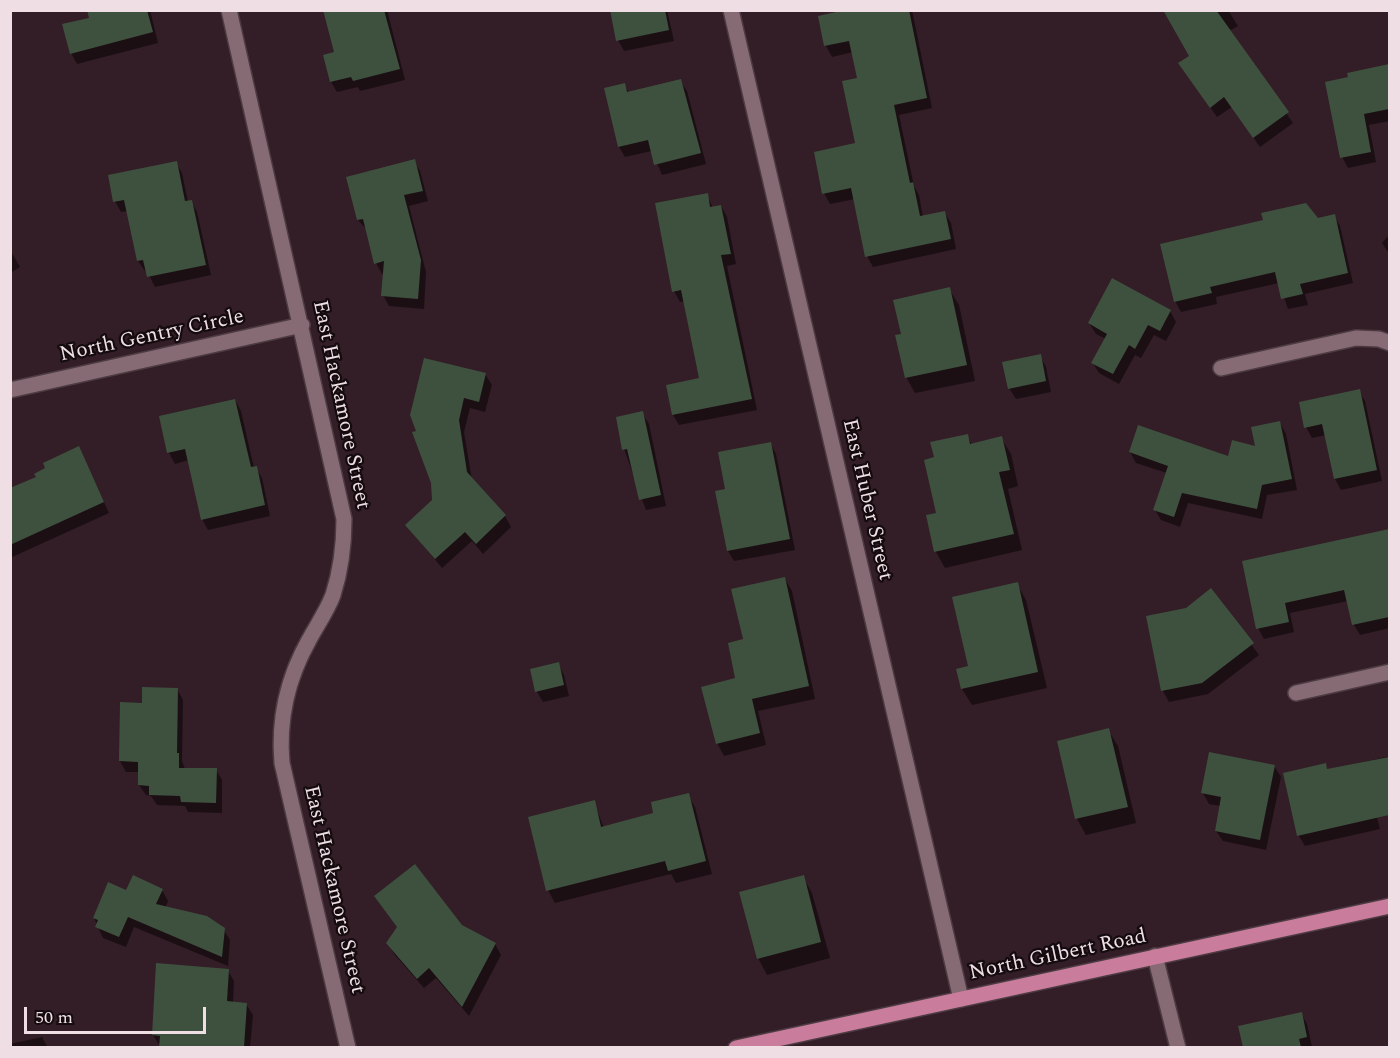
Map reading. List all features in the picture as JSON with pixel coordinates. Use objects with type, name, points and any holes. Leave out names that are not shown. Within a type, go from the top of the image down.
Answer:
[{"type":"main road","name":"North Gilbert Road","points":[[736,1047],[1389,906]]},
{"type":"street","name":"East Hackamore Street","points":[[229,10],[340,494],[344,546],[332,597],[297,663],[282,715],[280,741],[282,763],[348,1047]]},
{"type":"street","name":"East Huber Street","points":[[731,10],[961,999]]},
{"type":"street","name":"North Gentry Circle","points":[[10,390],[302,325]]},
{"type":"street","points":[[1221,368],[1356,338],[1380,339],[1389,343]]},
{"type":"street","points":[[1296,693],[1389,672]]},
{"type":"street","points":[[1155,956],[1178,1047]]},
{"type":"building","points":[[87,10],[147,10],[153,32],[70,54],[62,24],[89,18]]},
{"type":"building","points":[[323,10],[384,10],[400,69],[353,81],[351,77],[330,82],[323,55],[334,52]]},
{"type":"building","points":[[610,10],[665,10],[669,30],[616,41]]},
{"type":"building","points":[[845,10],[909,10],[927,98],[894,105],[910,183],[913,182],[920,216],[945,211],[951,239],[865,257],[851,188],[822,194],[814,152],[855,143],[842,81],[857,78],[849,41],[824,46],[818,16]]},
{"type":"building","points":[[1163,10],[1216,10],[1289,112],[1253,138],[1224,97],[1210,108],[1178,63],[1189,56]]},
{"type":"building","points":[[1389,64],[1389,109],[1364,114],[1371,152],[1340,158],[1325,82],[1348,77],[1347,73]]},
{"type":"building","points":[[681,79],[701,153],[654,165],[648,140],[618,147],[604,88],[625,83],[627,92]]},
{"type":"building","points":[[415,159],[423,191],[404,195],[421,260],[418,299],[381,296],[384,261],[374,264],[363,219],[357,220],[346,177]]},
{"type":"building","points":[[177,161],[185,201],[192,200],[206,265],[147,277],[143,260],[137,261],[124,200],[113,202],[108,175]]},
{"type":"building","points":[[708,193],[710,207],[721,205],[731,254],[721,255],[752,399],[672,415],[666,385],[699,378],[681,290],[672,292],[655,203]]},
{"type":"building","points":[[1306,203],[1318,218],[1335,214],[1348,273],[1300,284],[1303,294],[1281,299],[1275,272],[1210,287],[1212,293],[1174,302],[1160,244],[1263,220],[1261,213]]},
{"type":"building","points":[[1112,278],[1171,310],[1160,331],[1148,325],[1135,349],[1129,345],[1113,374],[1091,363],[1107,334],[1088,323]]},
{"type":"building","points":[[950,287],[967,365],[905,378],[895,335],[901,334],[893,300]]},
{"type":"building","points":[[1041,354],[1046,381],[1008,389],[1002,362]]},
{"type":"building","points":[[424,358],[486,373],[479,402],[464,398],[459,420],[467,472],[506,515],[476,544],[465,532],[435,559],[405,525],[432,500],[431,483],[412,432],[416,431],[410,415]]},
{"type":"building","points":[[1360,389],[1377,470],[1334,479],[1322,424],[1304,428],[1299,402]]},
{"type":"building","points":[[235,399],[251,467],[257,466],[265,505],[201,520],[185,449],[167,453],[159,416]]},
{"type":"building","points":[[643,411],[661,495],[639,500],[627,449],[622,450],[616,417]]},
{"type":"building","points":[[1280,421],[1292,479],[1262,485],[1257,509],[1182,493],[1174,517],[1153,510],[1168,466],[1129,452],[1138,425],[1228,456],[1232,440],[1255,446],[1251,427]]},
{"type":"building","points":[[968,434],[970,444],[1002,436],[1010,470],[999,472],[1014,534],[934,552],[926,515],[936,513],[924,460],[934,457],[930,442]]},
{"type":"building","points":[[771,442],[790,539],[727,551],[715,491],[725,489],[718,452]]},
{"type":"building","points":[[79,446],[104,502],[10,545],[10,488],[36,477],[34,474],[45,468],[43,463]]},
{"type":"building","points":[[1389,529],[1389,617],[1352,625],[1344,590],[1285,603],[1289,622],[1256,629],[1242,561]]},
{"type":"building","points":[[785,577],[809,686],[752,699],[760,733],[716,744],[701,687],[735,678],[728,643],[743,639],[731,589]]},
{"type":"building","points":[[1018,582],[1038,672],[961,689],[956,669],[968,666],[952,597]]},
{"type":"building","points":[[1211,588],[1254,643],[1202,683],[1161,691],[1146,616],[1186,608]]},
{"type":"building","points":[[559,662],[564,685],[535,692],[530,669]]},
{"type":"building","points":[[142,687],[178,688],[177,753],[179,753],[179,768],[217,768],[216,803],[181,802],[180,796],[149,795],[149,786],[138,785],[138,762],[119,761],[120,702],[142,703]]},
{"type":"building","points":[[1109,728],[1128,807],[1075,819],[1057,741]]},
{"type":"building","points":[[1209,752],[1275,765],[1260,840],[1215,831],[1221,797],[1201,793]]},
{"type":"building","points":[[1389,757],[1389,815],[1297,836],[1283,773],[1326,763],[1327,769]]},
{"type":"building","points":[[689,793],[706,861],[668,871],[665,861],[546,891],[528,817],[595,800],[601,827],[653,813],[651,802]]},
{"type":"building","points":[[415,864],[462,925],[496,943],[462,1007],[429,968],[417,979],[386,943],[397,927],[374,896]]},
{"type":"building","points":[[133,875],[163,889],[156,904],[207,916],[225,928],[222,957],[128,917],[119,937],[95,927],[98,920],[93,918],[108,882],[126,890]]},
{"type":"building","points":[[804,875],[821,942],[757,959],[739,892]]},
{"type":"building","points":[[156,963],[229,969],[227,1001],[247,1003],[244,1047],[159,1047],[160,1036],[152,1035]]},
{"type":"building","points":[[1302,1012],[1307,1037],[1299,1039],[1301,1047],[1243,1047],[1238,1026]]}]
